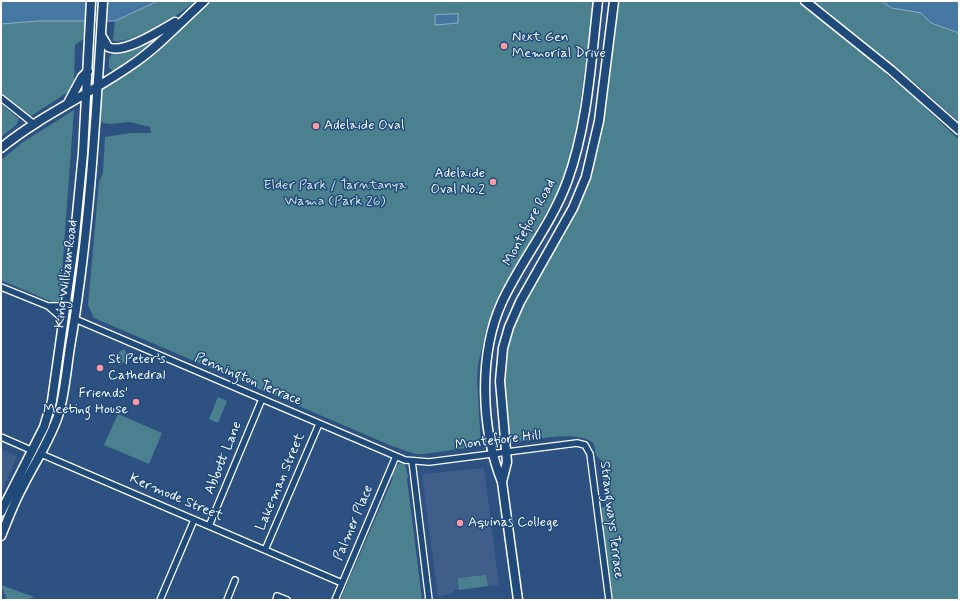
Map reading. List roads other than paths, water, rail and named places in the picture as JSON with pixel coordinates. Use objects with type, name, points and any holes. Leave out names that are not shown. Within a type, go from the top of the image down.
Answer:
[{"type":"main road","name":"King William Road","points":[[1,536],[37,452],[50,408],[67,298],[80,186],[91,1]]},
{"type":"main road","name":"King William Road","points":[[1,512],[59,412],[75,319],[87,224],[103,1]]},
{"type":"main road","points":[[1,148],[34,124],[141,58],[204,1]]},
{"type":"main road","name":"Montefiore Road","points":[[502,482],[493,454],[485,389],[488,345],[503,301],[562,195],[577,152],[584,114],[598,1]]},
{"type":"main road","name":"Montefiore Road","points":[[502,482],[507,462],[500,381],[503,348],[513,318],[573,208],[583,186],[592,157],[599,121],[614,1]]},
{"type":"main road","points":[[805,1],[902,79],[959,130]]},
{"type":"main road","points":[[101,34],[108,47],[119,49],[138,42],[190,13]]},
{"type":"main road","points":[[68,104],[82,77],[88,71]]},
{"type":"main road","points":[[534,246],[547,254]]},
{"type":"main road","points":[[67,298],[69,312],[75,319]]},
{"type":"main road","points":[[502,482],[518,600]]},
{"type":"street","points":[[1,98],[34,124]]},
{"type":"street","points":[[1,287],[48,306],[64,320]]},
{"type":"street","points":[[48,306],[63,305],[67,298]]},
{"type":"street","name":"Pennington Terrace","points":[[75,319],[320,424],[396,456],[412,461]]},
{"type":"street","name":"Abbott Lane","points":[[209,526],[262,399]]},
{"type":"street","name":"Lakeman Street","points":[[265,550],[320,424]]},
{"type":"street","name":"Kermode Street","points":[[1,437],[342,583]]},
{"type":"street","name":"Montefiore Hill","points":[[412,461],[429,462],[506,453],[577,442],[585,444]]},
{"type":"street","name":"Strangways Terrace","points":[[585,444],[590,454],[609,600]]},
{"type":"street","name":"Palmer Place","points":[[335,600],[396,456]]},
{"type":"street","points":[[412,461],[429,600]]},
{"type":"street","points":[[160,600],[194,520]]},
{"type":"street","points":[[227,600],[235,580]]},
{"type":"street","points":[[276,600],[277,596],[287,600]]},
{"type":"place","name":"Next Gen Memorial Drive","points":[[504,46]]},
{"type":"place","name":"Adelaide Oval","points":[[316,126]]},
{"type":"place","name":"Adelaide Oval No.2","points":[[493,182]]},
{"type":"place","name":"St Peter’s Cathedral","points":[[100,368]]},
{"type":"place","name":"Friends' Meeting House","points":[[136,402]]},
{"type":"place","name":"Aquinas College","points":[[460,523]]},
{"type":"park label","name":"Elder Park / Tarntanya Wama (Park 26)","points":[[335,194]]}]
